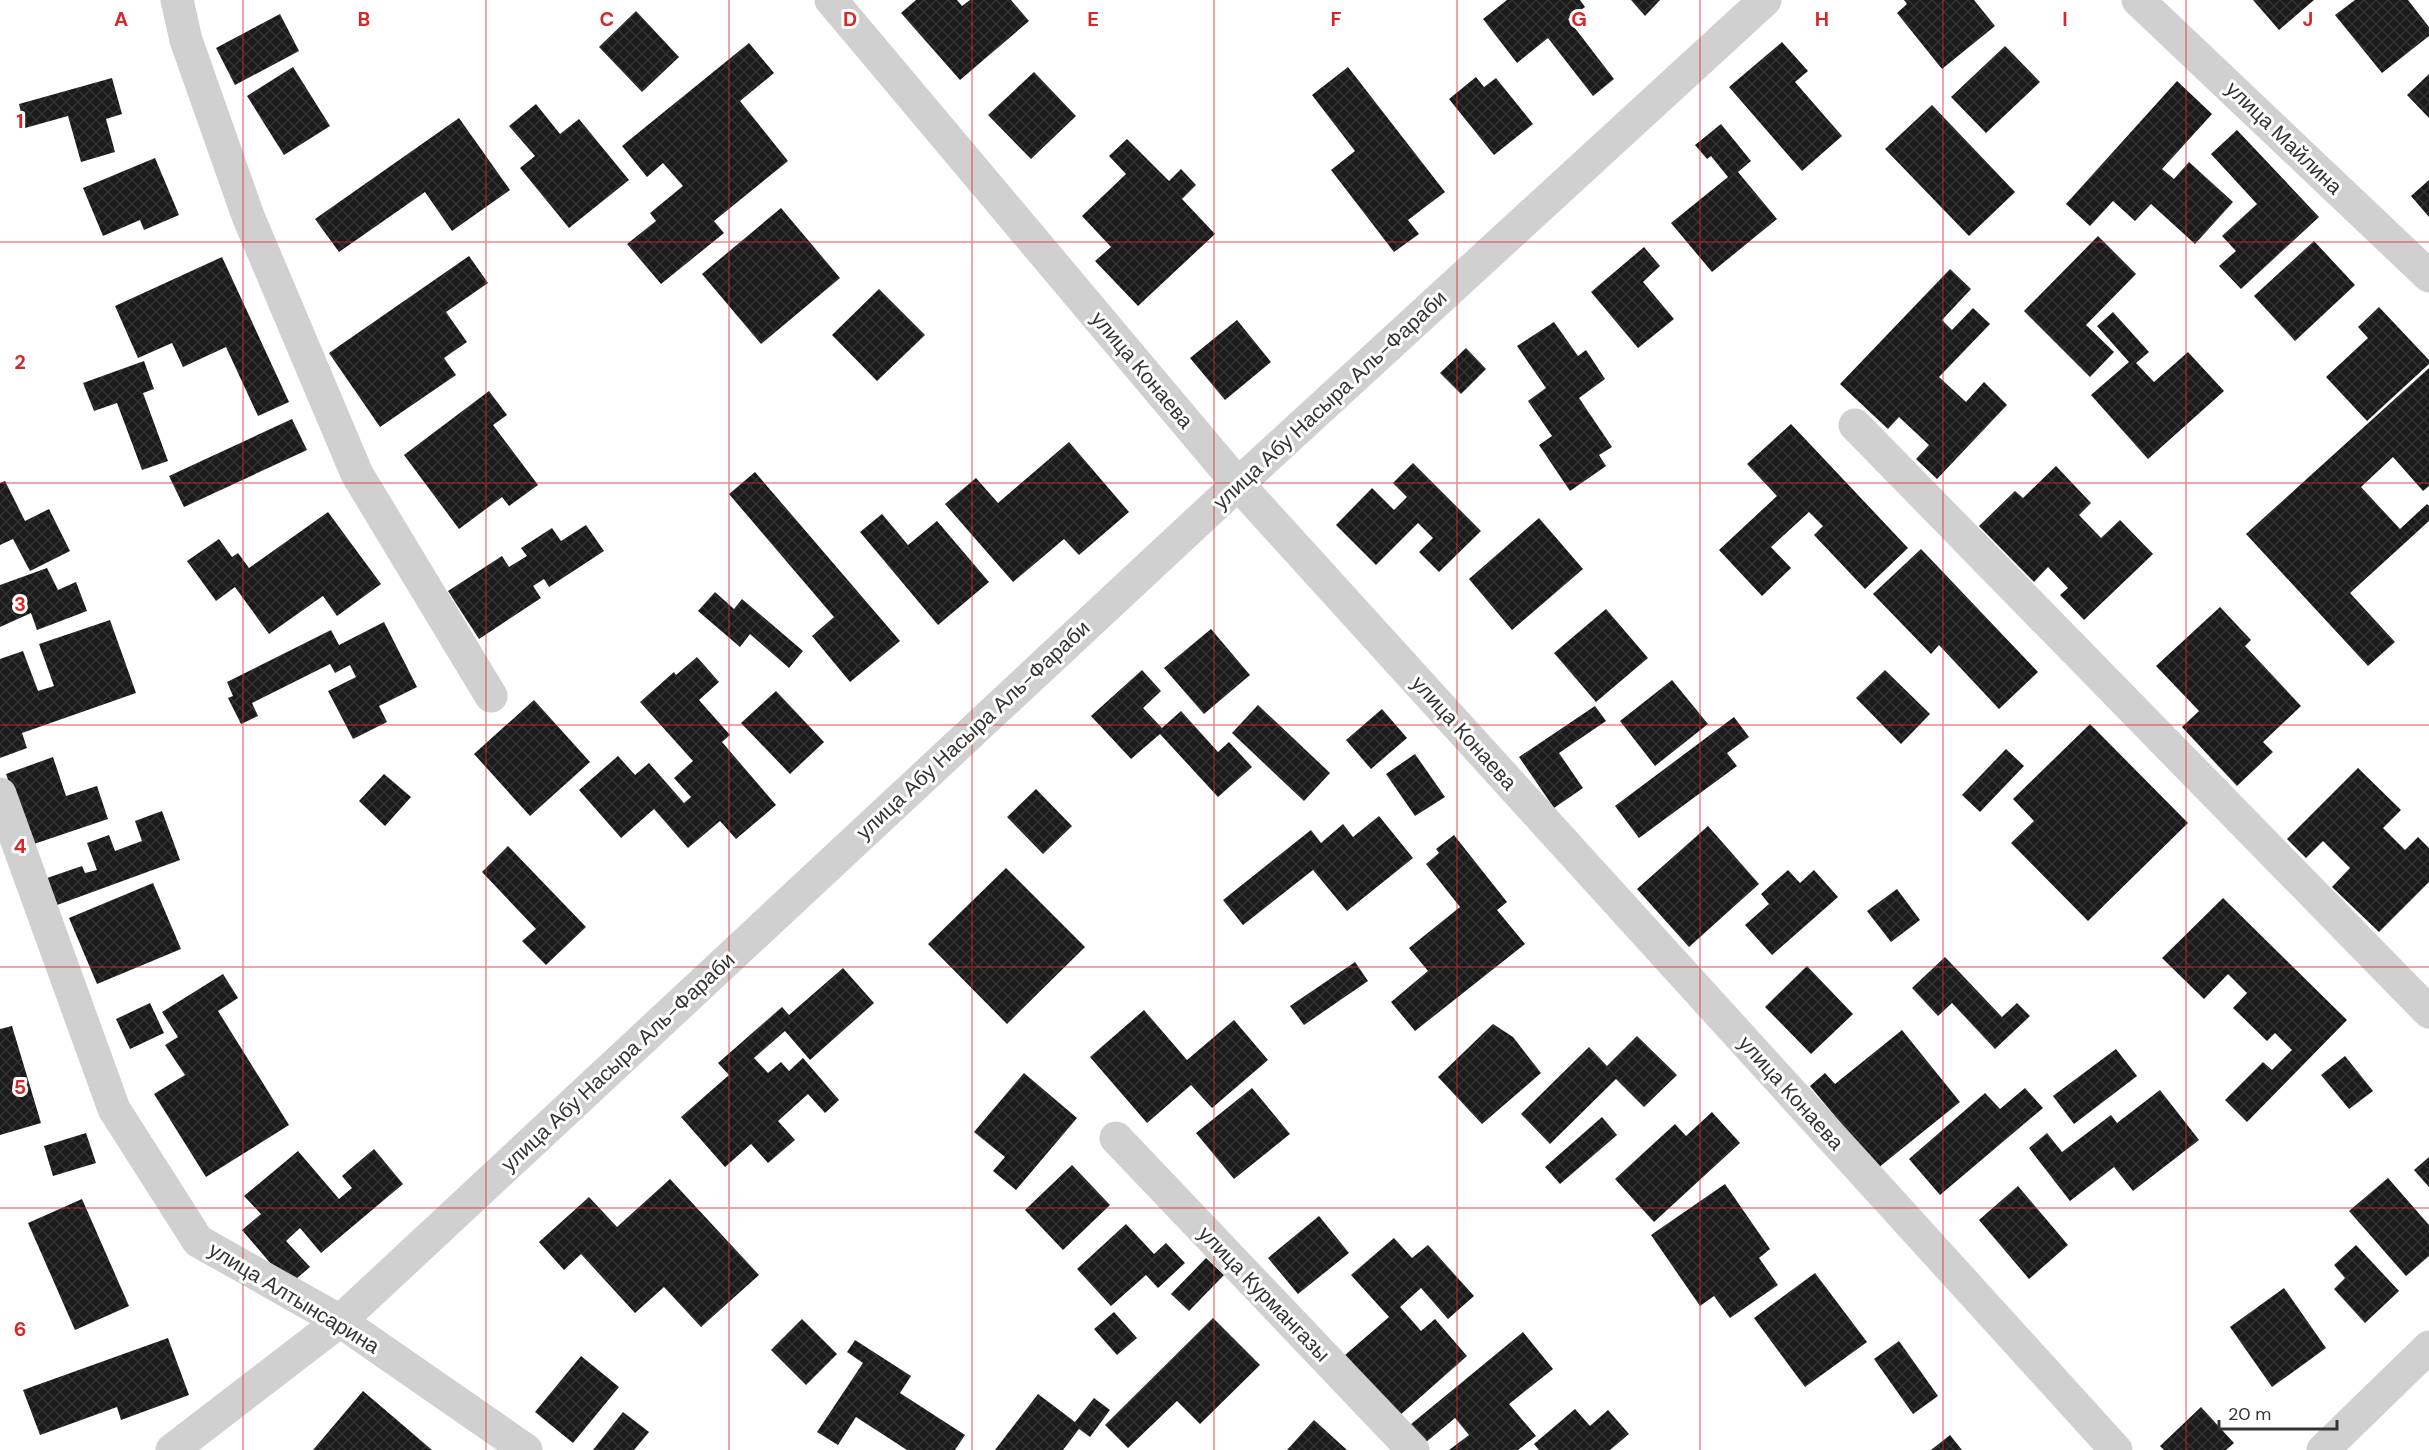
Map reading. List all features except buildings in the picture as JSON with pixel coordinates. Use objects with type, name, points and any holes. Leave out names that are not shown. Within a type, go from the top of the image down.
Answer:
[{"type":"street","points":[[177,0],[186,40],[248,216],[357,474],[491,696]]},
{"type":"street","name":"улица Конаева","points":[[831,0],[1238,484],[2116,1450]]},
{"type":"street","name":"улица Абу Насыра Аль-Фараби","points":[[172,1450],[340,1321],[1238,484],[1765,0]]},
{"type":"street","name":"улица Майлина","points":[[2138,0],[2429,276]]},
{"type":"street","points":[[1855,425],[2429,1012]]},
{"type":"street","name":"улица Алтынсарина","points":[[0,794],[114,1110],[198,1241],[340,1321],[526,1450]]},
{"type":"street","name":"улица Курмангазы","points":[[1116,1138],[1413,1450]]},
{"type":"street","points":[[2323,1450],[2429,1347]]}]
